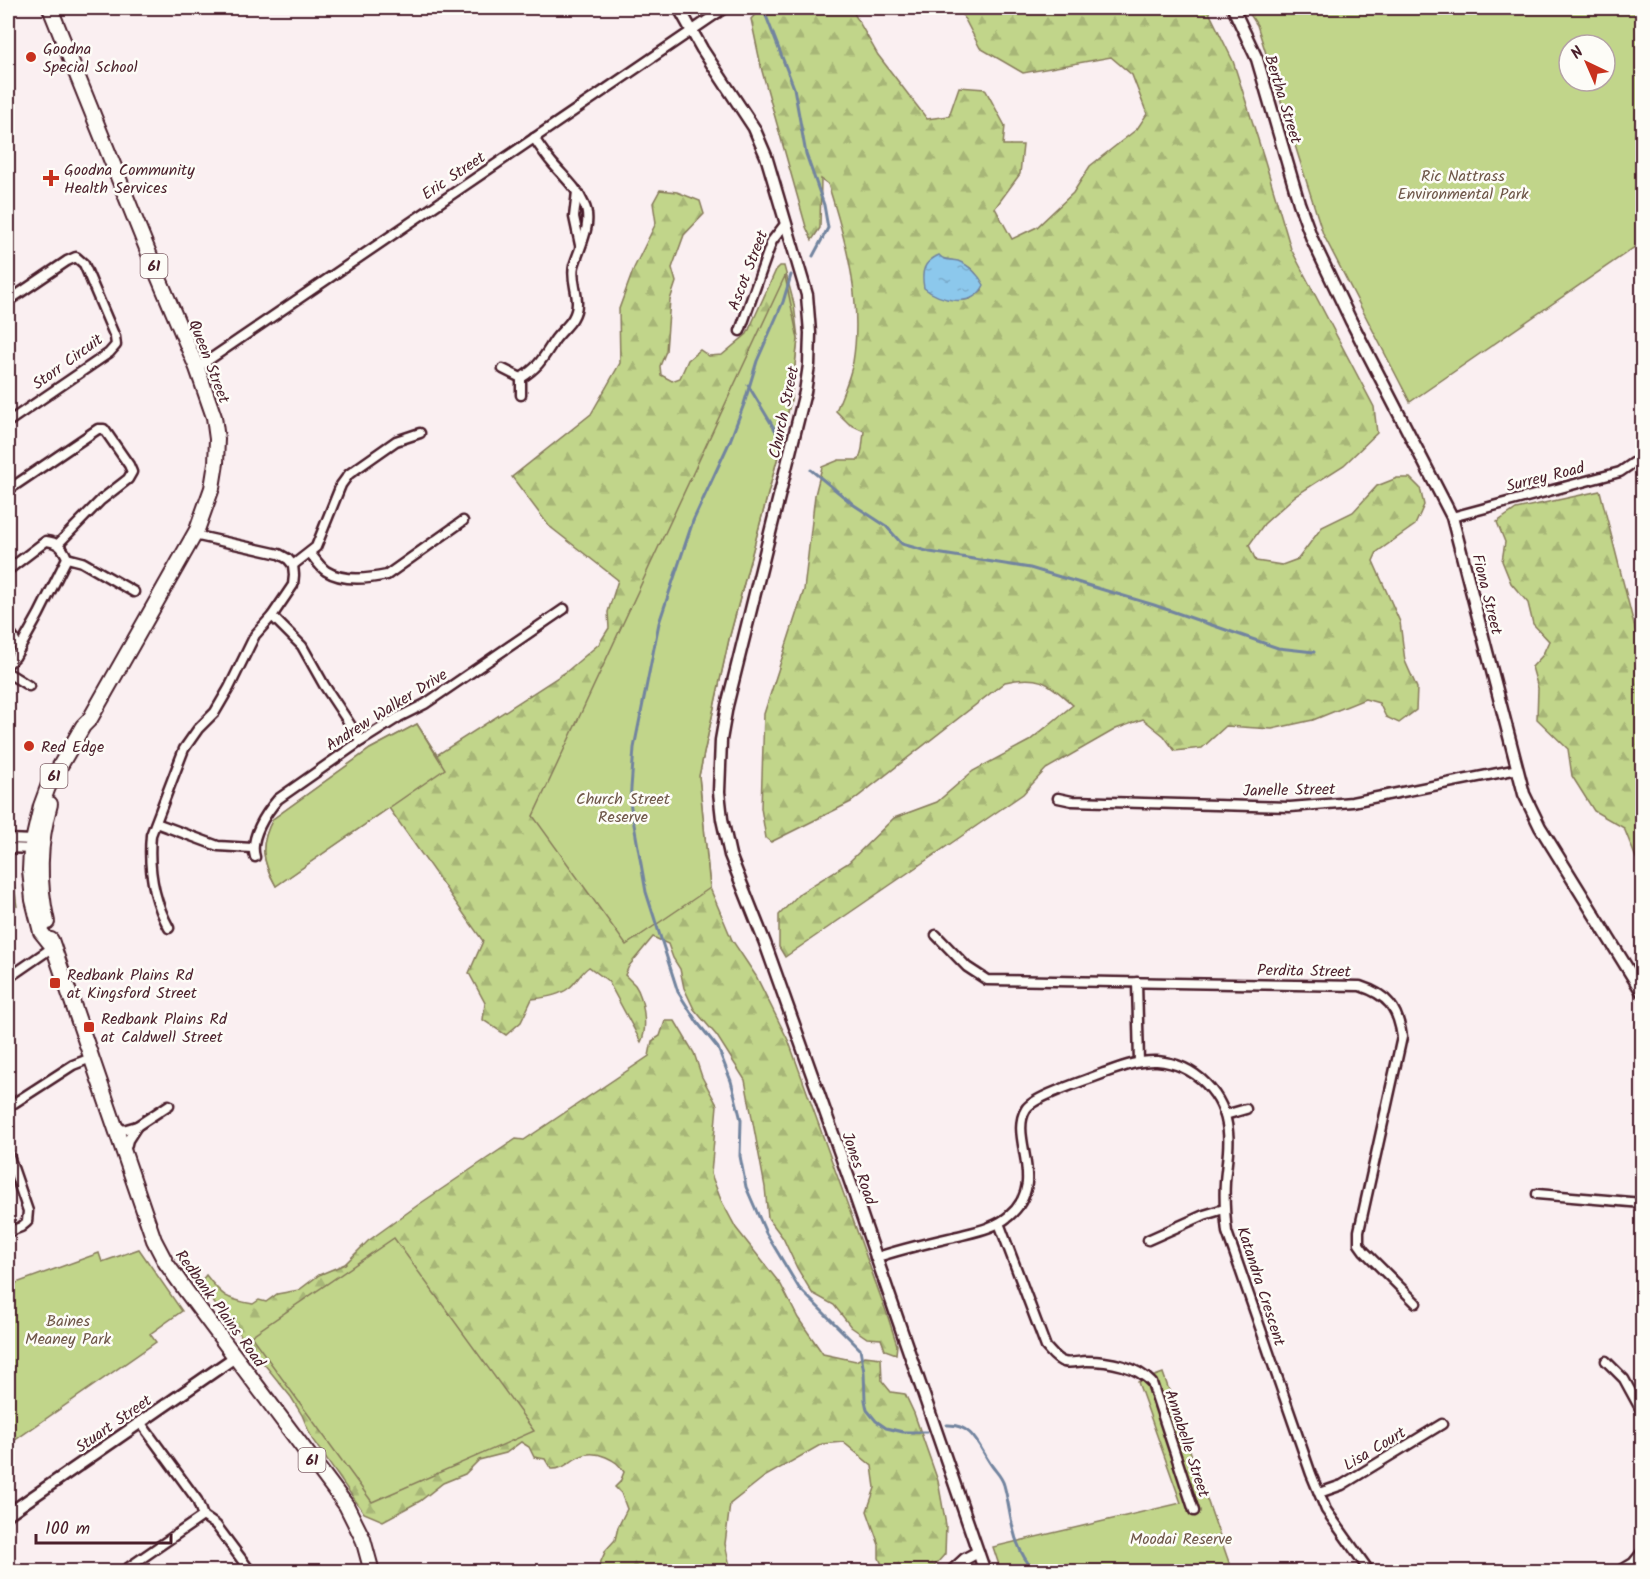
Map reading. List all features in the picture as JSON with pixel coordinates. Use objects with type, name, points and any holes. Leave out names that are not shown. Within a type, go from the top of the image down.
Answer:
[{"type":"main road","name":"Queen Street","points":[[50,8],[197,368],[214,417],[217,439],[216,463],[206,507],[194,536],[90,719],[89,729],[65,771],[36,845],[30,870],[33,900],[41,932],[53,947],[73,1006]]},
{"type":"main road","name":"Redbank Plains Road","points":[[73,1006],[154,1240],[166,1263],[346,1505],[363,1539],[372,1572]]},
{"type":"street","name":"Church Street","points":[[679,8],[754,128],[766,156],[807,295],[810,333],[809,365],[798,424],[727,706],[718,772]]},
{"type":"street","name":"Eric Street","points":[[197,368],[725,8]]},
{"type":"street","name":"Bertha Street","points":[[1233,8],[1257,60],[1299,202]]},
{"type":"street","points":[[521,378],[544,360],[554,342],[570,325],[575,314],[577,303],[573,273],[587,216],[585,206],[577,192],[534,138]]},
{"type":"street","points":[[577,192],[574,217],[580,245]]},
{"type":"street","name":"Fiona Street","points":[[1299,202],[1328,274],[1452,516],[1524,794],[1540,827],[1642,992]]},
{"type":"street","name":"Ascot Street","points":[[740,331],[772,241],[786,223]]},
{"type":"street","name":"Storr Circuit","points":[[8,302],[76,257],[84,264],[116,345],[109,353],[8,422]]},
{"type":"street","points":[[503,369],[521,378]]},
{"type":"street","points":[[521,378],[521,395]]},
{"type":"street","points":[[8,490],[98,429],[104,429],[132,472],[128,479],[102,500],[58,544]]},
{"type":"street","points":[[292,565],[310,553],[319,542],[344,480],[396,441],[420,434]]},
{"type":"street","name":"Surrey Road","points":[[1452,516],[1609,475],[1642,457]]},
{"type":"street","points":[[310,553],[326,571],[343,578],[372,579],[387,575],[463,521]]},
{"type":"street","points":[[169,928],[159,909],[151,874],[151,835],[184,749],[198,729],[215,712],[255,635],[272,616],[293,585],[294,575],[288,559],[279,554],[194,536]]},
{"type":"street","points":[[8,570],[46,542],[58,544],[64,550],[67,558],[15,657],[8,664]]},
{"type":"street","points":[[67,558],[82,562],[134,592]]},
{"type":"street","name":"Andrew Walker Drive","points":[[252,848],[264,817],[278,799],[361,741],[425,704],[564,609]]},
{"type":"street","points":[[272,616],[302,646],[324,685],[361,741]]},
{"type":"street","points":[[8,630],[20,648]]},
{"type":"street","points":[[8,673],[29,686]]},
{"type":"street","name":"Janelle Street","points":[[1058,798],[1072,801],[1290,807],[1352,802],[1518,769]]},
{"type":"street","name":"Jones Road","points":[[718,772],[722,819],[730,855],[769,954],[985,1572]]},
{"type":"street","points":[[156,823],[218,846],[252,848],[255,857]]},
{"type":"street","points":[[8,839],[36,845]]},
{"type":"street","points":[[8,848],[36,845]]},
{"type":"street","name":"Perdita Street","points":[[936,935],[967,967],[987,980],[1360,986],[1376,991],[1393,1006],[1400,1021],[1402,1037],[1359,1231],[1359,1244],[1416,1303]]},
{"type":"street","points":[[8,978],[53,947]]},
{"type":"street","points":[[1137,982],[1139,1062]]},
{"type":"street","points":[[8,1107],[73,1065],[91,1058]]},
{"type":"street","name":"Katandra Crescent","points":[[875,1258],[976,1231],[999,1223],[1008,1217],[1018,1207],[1025,1192],[1028,1175],[1022,1118],[1030,1103],[1139,1062],[1165,1062],[1188,1070],[1203,1080],[1211,1089],[1218,1098],[1225,1115],[1228,1132],[1224,1209],[1227,1232],[1319,1493],[1330,1518],[1370,1572]]},
{"type":"street","points":[[113,1122],[123,1130],[137,1126],[169,1106]]},
{"type":"street","points":[[1225,1115],[1246,1109]]},
{"type":"street","points":[[124,1156],[128,1140],[137,1126]]},
{"type":"street","points":[[8,1153],[28,1211],[27,1222],[8,1232]]},
{"type":"street","points":[[1537,1194],[1642,1203]]},
{"type":"street","points":[[1148,1240],[1204,1215],[1224,1209]]},
{"type":"street","name":"Annabelle Street","points":[[999,1223],[1046,1347],[1054,1356],[1064,1362],[1091,1361],[1135,1369],[1152,1383],[1194,1511]]},
{"type":"street","name":"Stuart Street","points":[[8,1514],[235,1357]]},
{"type":"street","points":[[1606,1361],[1624,1379],[1642,1412]]},
{"type":"street","points":[[140,1422],[197,1500],[203,1516],[216,1525],[251,1572]]},
{"type":"street","name":"Lisa Court","points":[[1319,1493],[1342,1485],[1442,1424]]},
{"type":"street","points":[[122,1572],[203,1516]]},
{"type":"street","points":[[951,1572],[965,1559],[978,1552]]},
{"type":"street","points":[[1618,1572],[1633,1563],[1642,1552]]},
{"type":"green space","points":[[761,8],[851,8],[878,55],[927,119],[949,116],[959,87],[985,89],[1005,126],[1003,145],[1023,145],[1020,174],[995,208],[1012,239],[1037,227],[1073,193],[1090,166],[1137,129],[1147,114],[1132,75],[1111,57],[1023,73],[980,48],[959,8],[1207,8],[1233,61],[1291,249],[1374,407],[1377,433],[1344,465],[1295,496],[1264,524],[1249,545],[1256,561],[1282,565],[1298,559],[1322,527],[1353,512],[1377,486],[1397,478],[1410,478],[1420,488],[1424,505],[1415,525],[1377,552],[1373,561],[1400,622],[1405,661],[1417,688],[1416,710],[1399,723],[1386,717],[1379,703],[1365,699],[1313,720],[1272,729],[1226,726],[1202,748],[1175,751],[1164,736],[1143,719],[1116,729],[1046,769],[1023,794],[785,957],[779,947],[779,915],[800,893],[848,863],[894,818],[937,802],[973,771],[1029,741],[1073,705],[1042,682],[1027,679],[1005,682],[851,802],[771,842],[766,838],[761,808],[764,714],[804,590],[815,495],[822,467],[839,460],[859,460],[864,431],[849,424],[836,411],[852,368],[856,339],[854,294],[841,227],[828,184],[821,179],[820,228],[812,240],[806,227],[762,71],[751,19]],"holes":[[[943,259],[974,271],[982,290],[970,299],[964,300]]]},
{"type":"green space","name":"Ric Nattrass Environmental Park","points":[[1246,8],[1642,8],[1642,242],[1410,402],[1323,234],[1257,25]]},
{"type":"green space","points":[[660,190],[677,192],[700,201],[704,214],[684,235],[672,268],[676,282],[670,300],[666,351],[660,366],[661,375],[672,381],[680,378],[688,360],[700,350],[709,356],[722,355],[747,334],[776,270],[780,266],[784,266],[794,304],[798,339],[791,399],[729,639],[699,776],[710,888],[732,940],[756,976],[789,1042],[888,1317],[897,1345],[896,1354],[885,1350],[881,1339],[867,1338],[851,1327],[834,1305],[812,1293],[783,1238],[768,1218],[765,1187],[745,1080],[717,1036],[694,1009],[684,988],[680,969],[668,944],[653,937],[629,966],[625,975],[635,985],[643,1005],[645,1022],[641,1042],[608,981],[589,967],[572,986],[565,990],[551,996],[532,999],[521,1022],[506,1035],[483,1020],[485,1003],[469,973],[483,941],[389,808],[276,886],[265,861],[264,845],[273,819],[370,749],[417,724],[437,755],[566,672],[599,644],[609,628],[608,612],[618,580],[549,526],[512,477],[591,414],[620,363],[619,309],[634,268],[656,223],[653,203]]},
{"type":"green space","name":"Church Street Reserve","points":[[785,276],[798,339],[791,399],[729,639],[699,776],[710,888],[626,945],[533,816]]},
{"type":"green space","points":[[1600,491],[1642,656],[1642,873],[1624,828],[1594,811],[1572,776],[1568,749],[1537,719],[1538,688],[1532,667],[1542,656],[1549,641],[1533,624],[1528,603],[1511,583],[1502,561],[1505,542],[1497,522],[1516,509]]},
{"type":"green space","points":[[417,724],[445,769],[276,886],[264,853],[266,837],[273,819],[370,749]]},
{"type":"green space","points":[[8,856],[11,861],[17,907],[8,887]]},
{"type":"green space","points":[[665,1021],[675,1021],[694,1053],[702,1077],[717,1105],[711,1174],[721,1200],[736,1228],[781,1285],[798,1318],[823,1354],[856,1361],[865,1356],[881,1358],[882,1381],[891,1392],[905,1394],[938,1481],[946,1525],[945,1554],[930,1571],[885,1571],[879,1558],[879,1545],[867,1511],[875,1488],[872,1466],[843,1442],[822,1444],[764,1477],[730,1504],[725,1544],[729,1571],[598,1571],[606,1550],[615,1540],[618,1527],[627,1509],[621,1493],[615,1487],[624,1472],[614,1461],[596,1454],[581,1456],[558,1469],[551,1469],[545,1459],[534,1457],[529,1447],[521,1442],[506,1453],[479,1460],[465,1474],[443,1483],[420,1501],[383,1521],[364,1513],[312,1439],[291,1397],[211,1299],[201,1281],[206,1275],[226,1296],[253,1304],[259,1300],[266,1302],[277,1294],[299,1290],[319,1275],[345,1264],[368,1241],[516,1139],[524,1140],[649,1056],[652,1041],[660,1036]]},
{"type":"green space","points":[[394,1238],[534,1431],[372,1502],[251,1336]]},
{"type":"green space","name":"Baines Meaney Park","points":[[139,1249],[182,1311],[150,1334],[156,1342],[8,1445],[8,1286],[99,1253],[102,1262]]},
{"type":"green space","name":"Moodai Reserve","points":[[1163,1373],[1232,1571],[1001,1571],[993,1547],[1181,1503],[1138,1382]]},
{"type":"water","points":[[939,255],[945,259],[958,261],[973,271],[984,285],[979,293],[964,300],[956,300],[930,293],[924,288],[924,268],[929,261]]},
{"type":"waterway","points":[[763,8],[794,88],[806,154],[824,205],[828,228],[813,256]]},
{"type":"waterway","points":[[791,275],[783,302],[757,361],[730,441],[693,521],[659,623],[634,748],[630,802],[646,892],[678,992],[697,1022],[718,1048],[731,1081],[741,1120],[740,1156],[746,1187],[766,1233],[799,1288],[860,1349],[867,1410],[886,1428],[903,1432],[927,1432]]},
{"type":"waterway","points":[[748,385],[783,443]]},
{"type":"waterway","points":[[811,470],[854,505],[886,526],[902,544],[930,552],[1030,568],[1154,605],[1278,648],[1314,652]]},
{"type":"waterway","points":[[947,1425],[964,1428],[970,1433],[1001,1477],[1017,1541],[1027,1562],[1035,1572]]},
{"type":"waterway","points":[[1201,1572],[1208,1567]]},
{"type":"place","name":"Goodna Special School","points":[[31,57]]},
{"type":"place","name":"Goodna Community Health Services","points":[[51,178]]},
{"type":"place","name":"Red Edge","points":[[29,746]]},
{"type":"place","name":"Redbank Plains Rd at Kingsford Street","points":[[55,983]]},
{"type":"place","name":"Redbank Plains Rd at Caldwell Street","points":[[89,1027]]}]
